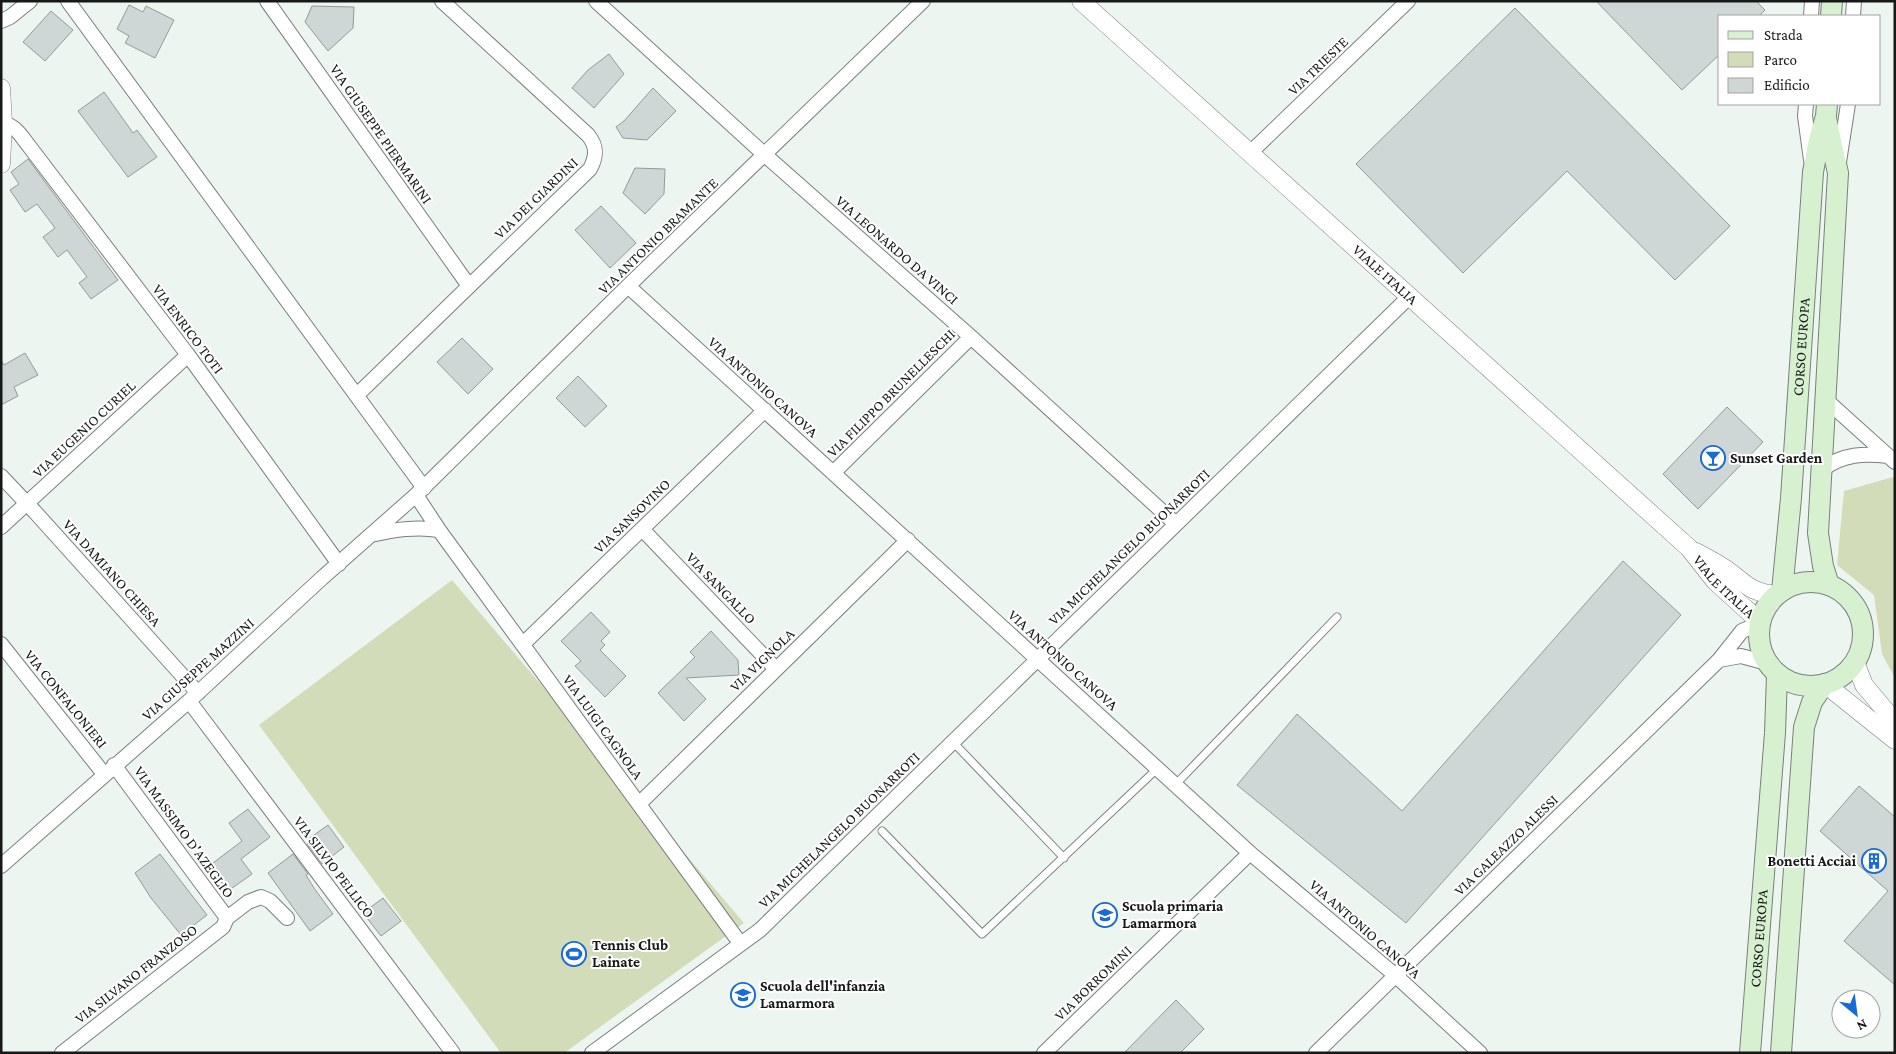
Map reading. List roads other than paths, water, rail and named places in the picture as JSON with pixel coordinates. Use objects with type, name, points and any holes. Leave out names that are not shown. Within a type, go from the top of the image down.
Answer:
[{"type":"main road","points":[[1831,15],[1832,1]]},
{"type":"main road","points":[[1813,172],[1826,110]]},
{"type":"main road","points":[[1826,110],[1838,173]]},
{"type":"main road","name":"CORSO EUROPA","points":[[1779,593],[1791,498],[1813,172]]},
{"type":"main road","name":"CORSO EUROPA","points":[[1829,585],[1823,566],[1818,533],[1838,173]]},
{"type":"main road","points":[[1804,582],[1817,582],[1829,585],[1843,593],[1854,604],[1860,618],[1863,633],[1861,648],[1855,662],[1836,680],[1819,686],[1805,686],[1790,682],[1772,669],[1762,651],[1758,636],[1760,623],[1766,607],[1779,593],[1792,585],[1804,582]]},
{"type":"main road","name":"CORSO EUROPA","points":[[1750,1053],[1775,732],[1772,669]]},
{"type":"main road","name":"CORSO EUROPA","points":[[1781,1053],[1804,727],[1812,702],[1824,684]]},
{"type":"street","points":[[1,21],[10,17],[30,1]]},
{"type":"street","name":"VIA LUIGI CAGNOLA","points":[[68,1],[357,395],[420,491],[439,530],[640,803],[740,943]]},
{"type":"street","name":"VIA GIUSEPPE PIERMARINI","points":[[267,1],[469,286]]},
{"type":"street","name":"VIA DEI GIARDINI","points":[[357,395],[590,168],[596,159],[595,148],[588,135],[442,1]]},
{"type":"street","name":"VIA LEONARDO DA VINCI","points":[[596,1],[765,155],[971,337],[1176,524]]},
{"type":"street","name":"VIA ANTONIO BRAMANTE","points":[[420,491],[628,286],[923,1]]},
{"type":"street","name":"VIALE ITALIA","points":[[1081,1],[1689,548],[1715,581],[1760,623]]},
{"type":"street","name":"VIA TRIESTE","points":[[1250,153],[1408,1]]},
{"type":"street","points":[[1811,15],[1812,1]]},
{"type":"street","points":[[1853,15],[1854,1]]},
{"type":"street","points":[[1,88],[3,123],[1,164]]},
{"type":"street","name":"CORSO EUROPA","points":[[1806,105],[1805,116],[1813,172]]},
{"type":"street","name":"CORSO EUROPA","points":[[1838,173],[1848,105]]},
{"type":"street","name":"VIA ENRICO TOTI","points":[[3,123],[11,125],[16,129],[188,355],[338,564]]},
{"type":"street","name":"VIA ANTONIO CANOVA","points":[[628,286],[1250,853],[1395,975],[1480,1053]]},
{"type":"street","name":"VIA MICHELANGELO BUONARROTI","points":[[592,1053],[760,930],[1409,296]]},
{"type":"street","name":"VIA FILIPPO BRUNELLESCHI","points":[[833,473],[971,337]]},
{"type":"street","name":"VIA EUGENIO CURIEL","points":[[1,527],[188,355]]},
{"type":"street","points":[[1826,400],[1891,459]]},
{"type":"street","name":"VIA SANSOVINO","points":[[523,644],[764,410]]},
{"type":"street","points":[[1823,469],[1831,463],[1854,455],[1870,454],[1891,459]]},
{"type":"street","name":"VIA DAMIANO CHIESA","points":[[1,476],[27,503],[193,697]]},
{"type":"street","name":"VIA GIUSEPPE MAZZINI","points":[[1,866],[193,697],[420,491]]},
{"type":"street","points":[[371,535],[401,529],[426,528],[439,530]]},
{"type":"street","name":"VIA SANGALLO","points":[[642,529],[776,669]]},
{"type":"street","name":"VIA VIGNOLA","points":[[640,803],[908,540]]},
{"type":"street","name":"VIALE ITALIA","points":[[1689,548],[1724,568],[1749,588],[1760,594],[1779,593]]},
{"type":"street","name":"VIA GALEAZZO ALESSI","points":[[1316,1053],[1719,660],[1742,631],[1760,623]]},
{"type":"street","name":"VIA CONFALONIERI","points":[[1,644],[109,770]]},
{"type":"street","points":[[1719,660],[1741,656],[1772,669]]},
{"type":"street","points":[[1855,662],[1864,685],[1895,722]]},
{"type":"street","points":[[1824,684],[1895,740]]},
{"type":"street","name":"VIA SILVIO PELLICO","points":[[193,697],[453,1053]]},
{"type":"street","name":"VIA MASSIMO D'AZEGLIO","points":[[109,770],[227,918]]},
{"type":"street","name":"VIA BORROMINI","points":[[1044,1053],[1250,853]]},
{"type":"street","name":"VIA SILVANO FRANZOSO","points":[[62,1053],[223,926],[227,918],[248,902],[261,897],[270,901],[287,918]]},
{"type":"lane","points":[[1176,784],[1337,617]]},
{"type":"lane","points":[[952,741],[1064,858]]},
{"type":"lane","points":[[882,831],[982,934],[1158,768]]},
{"type":"place","name":"Sunset Garden","points":[[1713,458]]},
{"type":"place","name":"Bonetti Acciai","points":[[1874,861]]},
{"type":"place","name":"Scuola primaria Lamarmora","points":[[1105,915]]},
{"type":"place","name":"Tennis Club Lainate","points":[[574,954]]},
{"type":"place","name":"Scuola dell'infanzia Lamarmora","points":[[743,995]]}]
